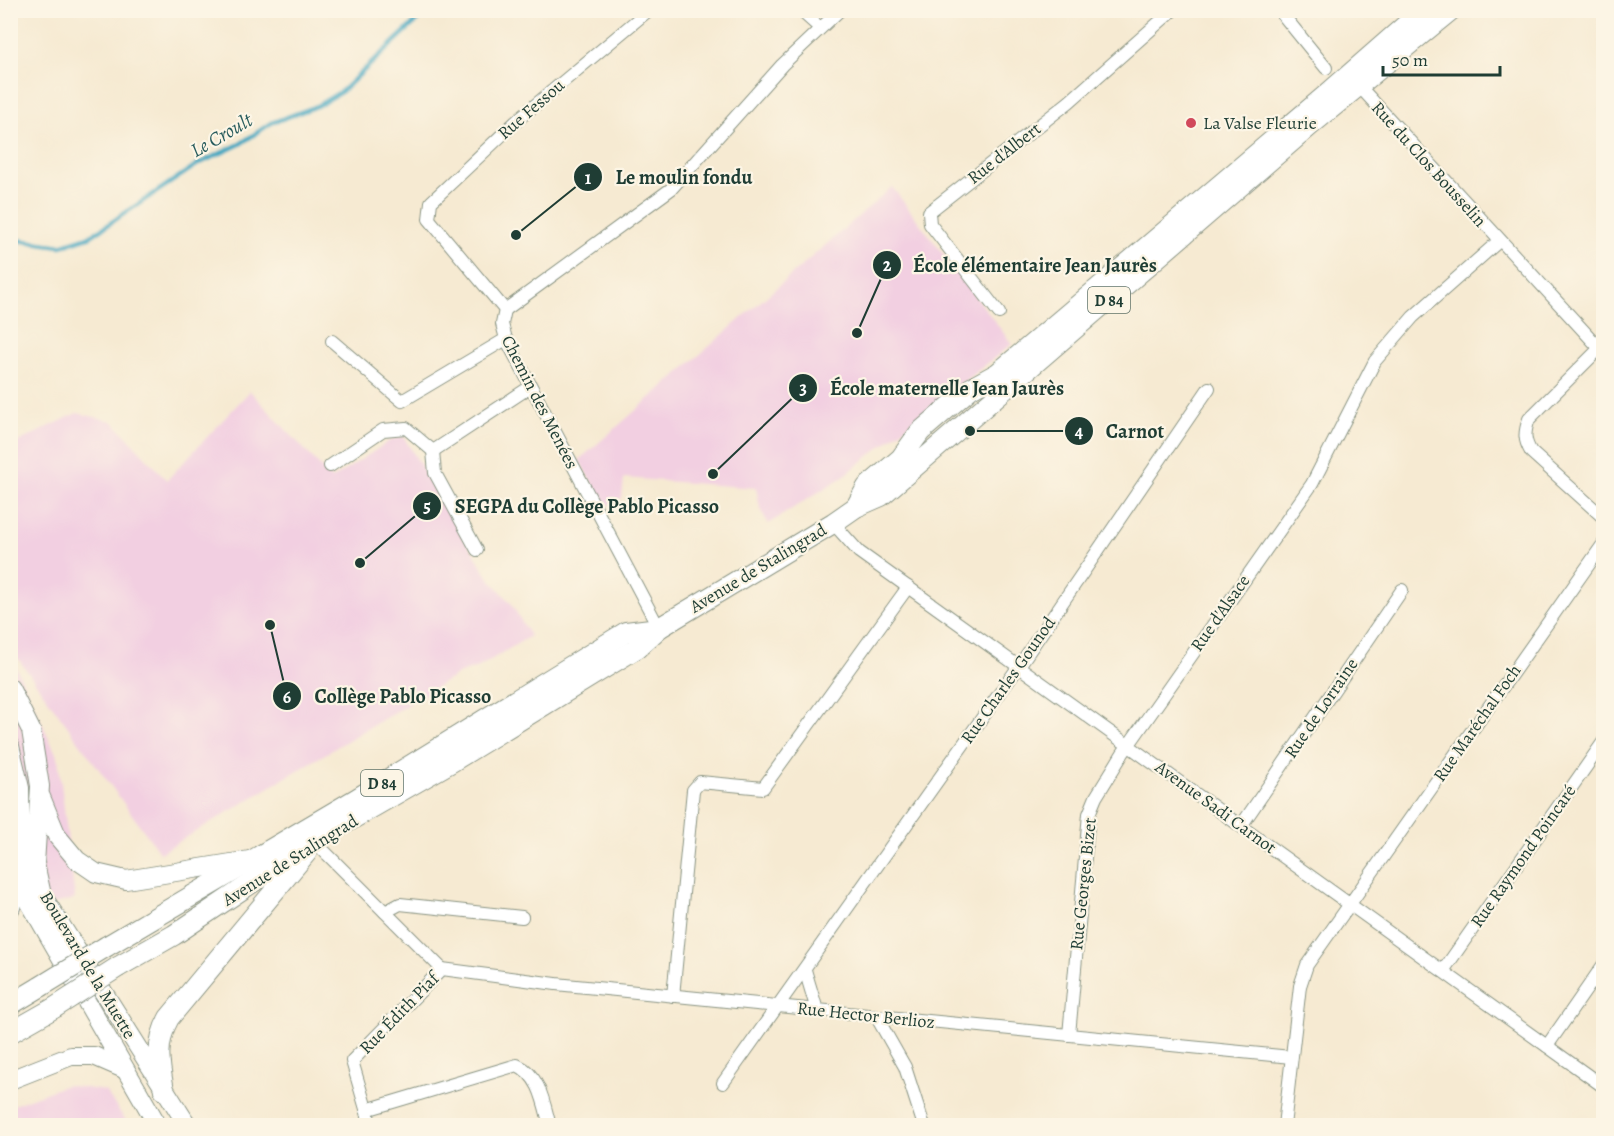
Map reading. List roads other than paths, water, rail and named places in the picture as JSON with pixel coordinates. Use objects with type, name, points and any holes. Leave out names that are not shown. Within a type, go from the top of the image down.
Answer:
[{"type":"main road","name":"Avenue de Stalingrad","points":[[856,507],[867,487],[901,458],[920,432],[971,388],[998,373],[1423,10]]},
{"type":"main road","name":"Avenue de Stalingrad","points":[[10,1033],[118,967],[174,936],[314,841],[618,660],[637,648],[659,628],[833,524],[856,507],[881,496],[1303,132],[1451,10]]},
{"type":"main road","name":"Avenue de Stalingrad","points":[[10,1005],[250,860],[356,799],[626,632],[659,628]]},
{"type":"main road","name":"Boulevard de la Muette","points":[[10,688],[31,730],[41,797],[36,832],[35,864],[42,896],[188,1125]]},
{"type":"main road","name":"Boulevard de la Muette","points":[[10,746],[20,788],[21,868],[27,898],[158,1125]]},
{"type":"main road","points":[[41,797],[57,836],[77,860],[96,873],[126,880],[250,860]]},
{"type":"main road","points":[[164,1090],[158,1057],[161,1033],[169,1018],[296,868],[314,841]]},
{"type":"main road","points":[[10,907],[21,868]]},
{"type":"main road","points":[[10,1080],[71,1056],[94,1056],[124,1069]]},
{"type":"street","name":"Rue Fessou","points":[[429,219],[431,202],[471,163],[522,116],[649,10]]},
{"type":"street","points":[[800,10],[820,28]]},
{"type":"street","points":[[505,310],[671,189],[782,65],[840,10]]},
{"type":"street","name":"Rue d'Albert","points":[[999,313],[930,224],[929,212],[1069,102],[1173,10]]},
{"type":"street","points":[[1279,10],[1326,68]]},
{"type":"street","name":"Rue du Clos Bousselin","points":[[1360,87],[1499,242],[1601,351]]},
{"type":"street","name":"Chemin des Menées","points":[[429,219],[505,310],[502,324],[506,339],[659,628]]},
{"type":"street","name":"Rue du Clos Bousselin","points":[[1312,484],[1375,361],[1413,317],[1499,242]]},
{"type":"street","points":[[332,341],[402,401],[506,339]]},
{"type":"street","points":[[1601,351],[1529,419],[1524,432],[1525,441],[1531,452],[1604,518]]},
{"type":"street","points":[[433,452],[530,387]]},
{"type":"street","name":"Rue Charles Gounod","points":[[723,1083],[1019,666],[1209,388]]},
{"type":"street","points":[[330,466],[383,430],[406,428],[433,452],[435,473],[477,550]]},
{"type":"street","name":"Rue d'Alsace","points":[[1129,744],[1312,484]]},
{"type":"street","name":"Avenue Sadi Carnot","points":[[833,524],[855,549],[1350,902],[1604,1087]]},
{"type":"street","name":"Rue Maréchal Foch","points":[[1284,1125],[1300,986],[1306,965],[1604,543]]},
{"type":"street","points":[[673,996],[693,790],[700,782],[763,788],[908,587]]},
{"type":"street","name":"Rue de Lorraine","points":[[1241,826],[1402,590]]},
{"type":"street","name":"Rue Raymond Poincaré","points":[[1443,971],[1604,741]]},
{"type":"street","name":"Rue Georges Bizet","points":[[1069,1035],[1089,814],[1096,797],[1129,744]]},
{"type":"street","points":[[314,841],[442,969]]},
{"type":"street","points":[[385,912],[400,904],[522,917]]},
{"type":"street","points":[[1547,1046],[1604,964]]},
{"type":"street","name":"Rue Hector Berlioz","points":[[442,969],[673,996],[1291,1057]]},
{"type":"street","name":"Rue Édith Piaf","points":[[371,1125],[352,1061],[442,969]]},
{"type":"street","points":[[805,970],[817,1010]]},
{"type":"street","points":[[876,1016],[905,1067],[924,1125]]},
{"type":"street","points":[[366,1110],[517,1065],[526,1069],[535,1080],[550,1125]]},
{"type":"waterway","name":"Le Croult","points":[[10,239],[61,246],[91,236],[198,164],[240,144],[271,123],[317,106],[342,91],[428,10]]},
{"type":"place","name":"La Valse Fleurie","points":[[1191,123]]},
{"type":"place","name":"Le moulin fondu","points":[[516,235]]},
{"type":"place","name":"École élémentaire Jean Jaurès","points":[[857,333]]},
{"type":"place","name":"Carnot","points":[[970,431]]},
{"type":"place","name":"École maternelle Jean Jaurès","points":[[713,474]]},
{"type":"place","name":"SEGPA du Collège Pablo Picasso","points":[[360,563]]},
{"type":"place","name":"Collège Pablo Picasso","points":[[270,625]]}]
